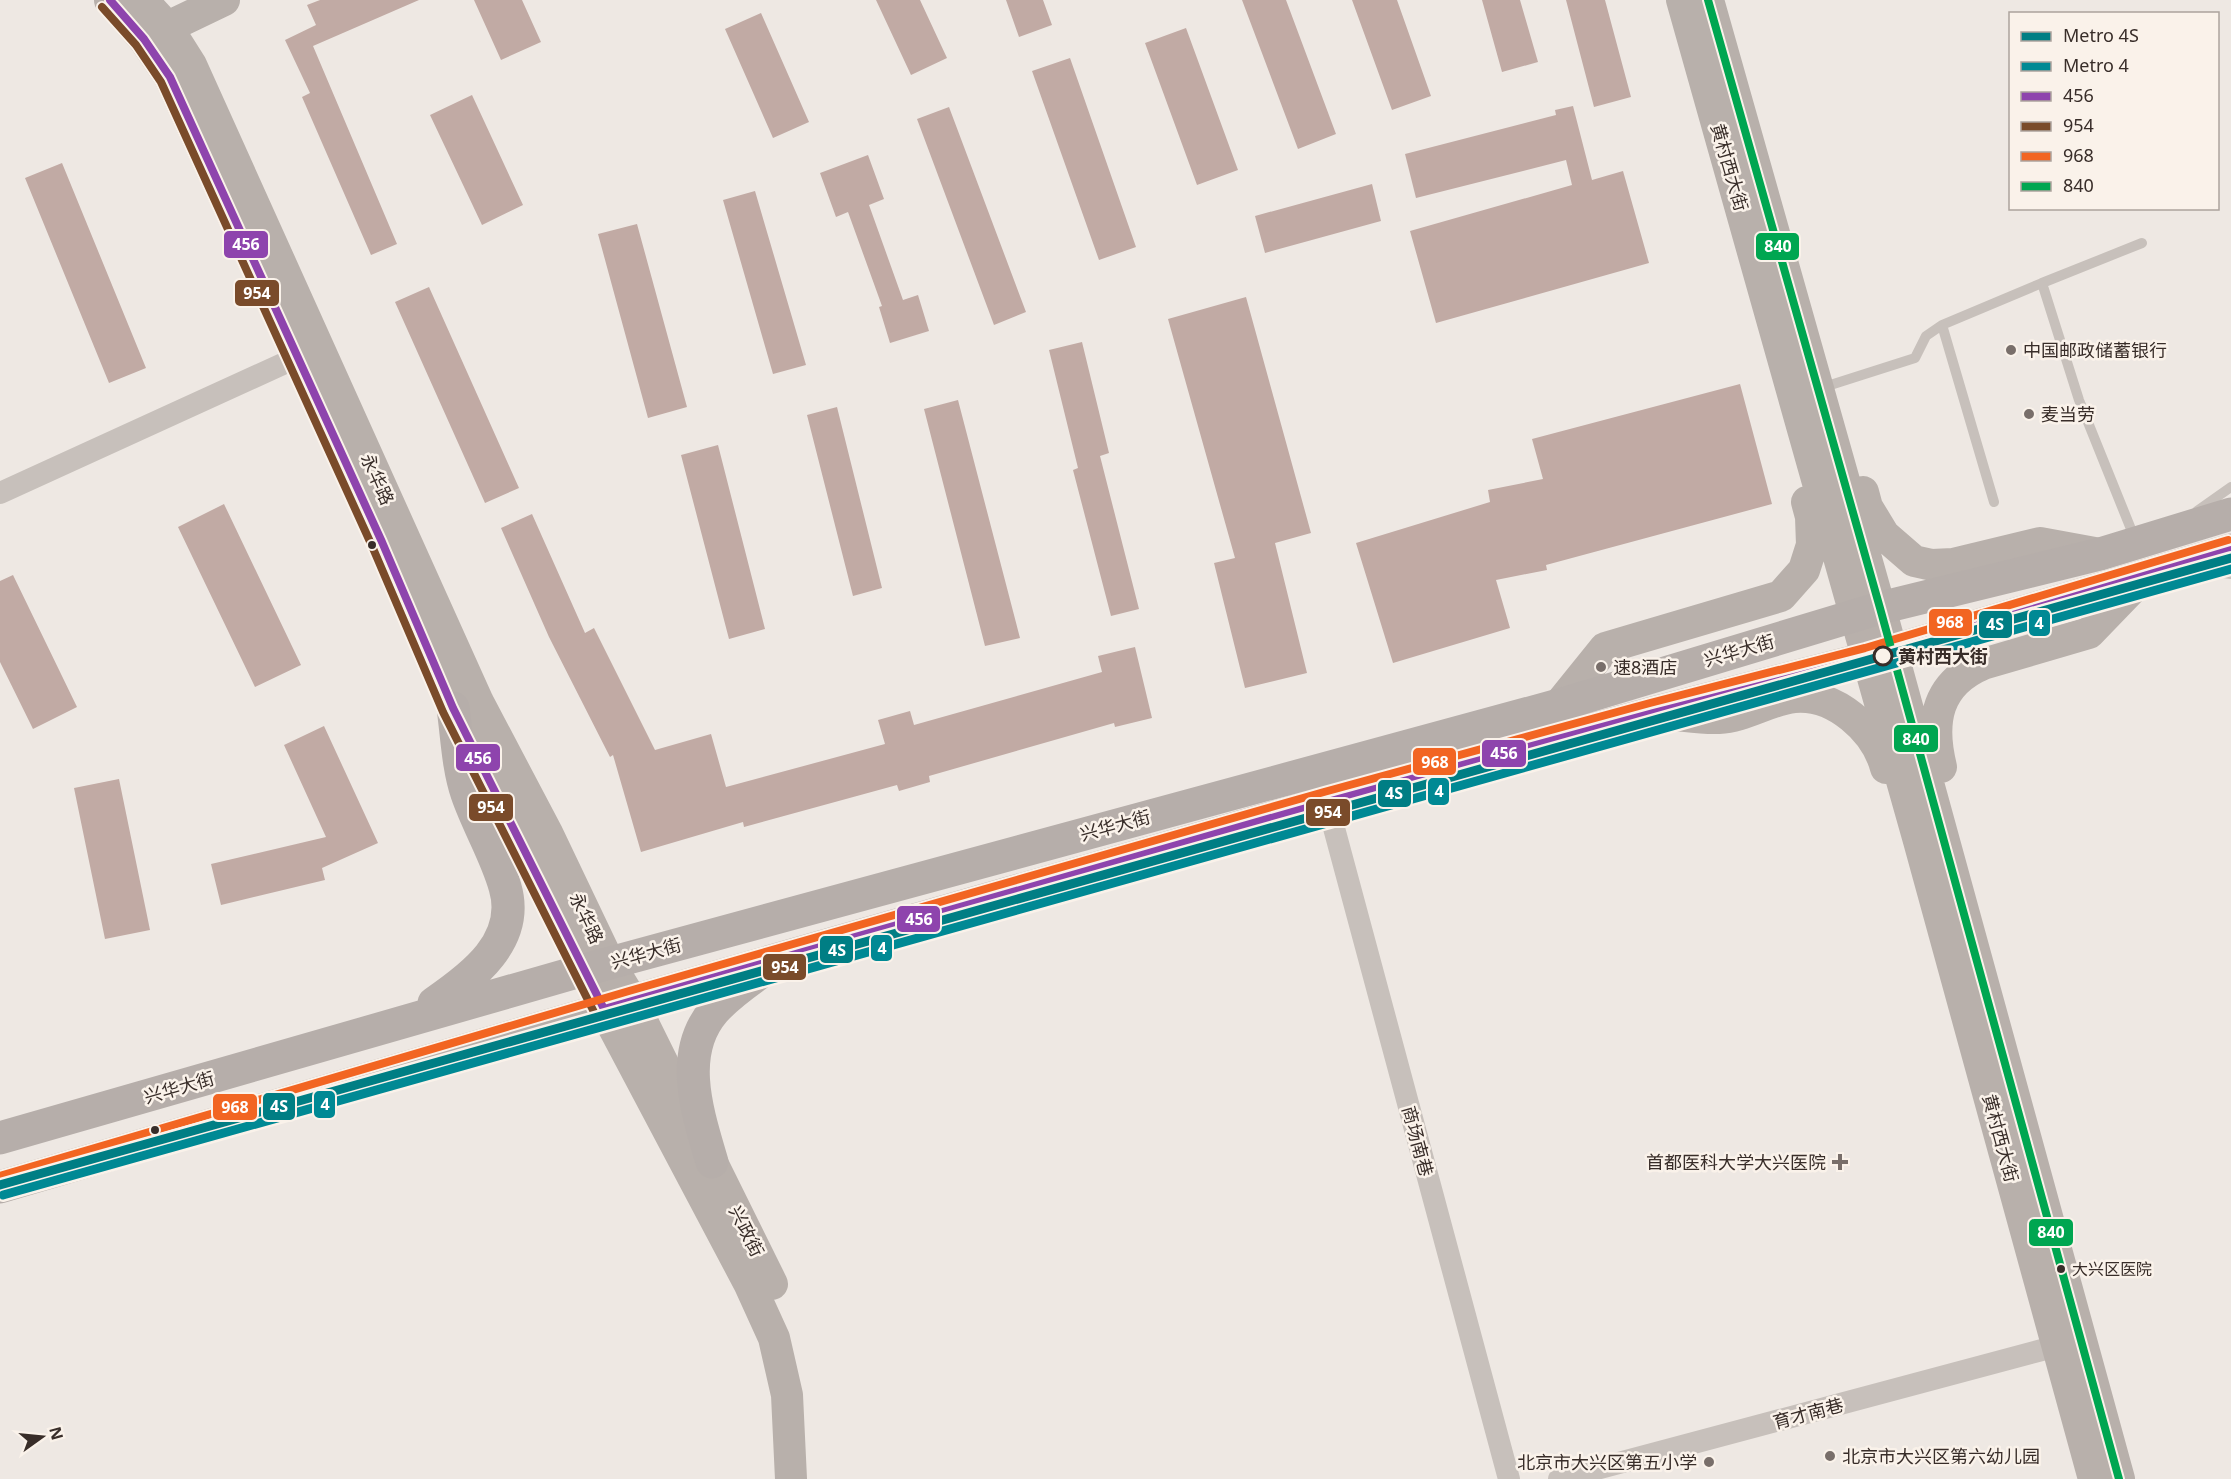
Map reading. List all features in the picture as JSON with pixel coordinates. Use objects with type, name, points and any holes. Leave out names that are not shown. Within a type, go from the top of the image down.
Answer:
[{"type":"main road","name":"兴华大街","points":[[0,1138],[596,966],[1558,705],[1868,612],[2100,554],[2231,514]]},
{"type":"main road","name":"兴华大街","points":[[0,1187],[618,1005],[1327,802],[1880,654],[2231,550]]},
{"type":"main road","points":[[384,1026],[426,1008],[468,980],[497,947],[502,938],[507,915],[506,889],[466,792],[453,708]]},
{"type":"main road","points":[[712,1162],[696,1108],[692,1068],[700,1035],[713,1012],[735,992],[778,960]]},
{"type":"street","points":[[143,11],[224,0]]},
{"type":"street","name":"黄村西大街","points":[[1682,0],[1808,401],[1880,654],[1957,889],[2119,1479]]},
{"type":"street","name":"黄村西大街","points":[[1708,0],[1808,401],[1827,424],[1868,612]]},
{"type":"street","name":"永华路","points":[[143,11],[170,77],[382,542],[453,708],[504,805],[596,966]]},
{"type":"street","name":"永华路","points":[[143,11],[191,65],[477,702],[547,833],[596,966]]},
{"type":"street","points":[[0,493],[298,357]]},
{"type":"street","points":[[1558,705],[1605,648],[1781,596],[1804,570],[1812,545],[1811,517],[1798,469],[1808,401]]},
{"type":"street","points":[[1827,424],[1859,480],[1867,507],[1884,535],[1914,561],[1932,566],[1953,564],[2040,543],[2100,554]]},
{"type":"street","points":[[1957,889],[1959,838],[1934,734],[1934,726],[1947,694],[1967,671],[2089,633],[2159,571]]},
{"type":"street","name":"黄村西大街","points":[[1880,654],[1919,841],[2094,1479]]},
{"type":"street","points":[[1653,713],[1720,718],[1793,698],[1815,698],[1830,704],[1851,716],[1869,734],[1884,757],[1897,808],[1919,841]]},
{"type":"street","name":"商场南巷","points":[[1327,802],[1509,1479]]},
{"type":"street","points":[[596,966],[618,1005]]},
{"type":"street","name":"兴政街","points":[[618,1005],[712,1162],[770,1277],[790,1332],[800,1395],[803,1479]]},
{"type":"street","name":"兴政街","points":[[618,1005],[774,1338],[787,1395],[791,1479]]},
{"type":"street","name":"育才南巷","points":[[1559,1479],[2057,1346]]},
{"type":"lane","points":[[1808,401],[1916,358],[1926,336],[1942,325],[2142,243]]},
{"type":"lane","points":[[2043,283],[2079,400],[2150,539],[2231,487]]},
{"type":"lane","points":[[1942,325],[1994,502]]},
{"type":"lane","points":[[2159,571],[2231,574]]},
{"type":"building","points":[[320,0],[419,0],[313,46],[397,244],[371,255],[302,97],[310,93],[285,40],[316,25],[307,5]]},
{"type":"building","points":[[474,0],[522,0],[541,42],[501,60]]},
{"type":"building","points":[[876,0],[920,0],[947,58],[911,75]]},
{"type":"building","points":[[1006,0],[1043,0],[1052,25],[1019,37]]},
{"type":"building","points":[[1242,0],[1286,0],[1336,134],[1298,149]]},
{"type":"building","points":[[1352,0],[1397,0],[1431,96],[1392,110]]},
{"type":"building","points":[[1482,0],[1520,0],[1538,62],[1502,72]]},
{"type":"building","points":[[1566,0],[1605,0],[1631,97],[1594,107]]},
{"type":"building","points":[[761,13],[809,122],[773,138],[725,29]]},
{"type":"building","points":[[1186,28],[1238,170],[1197,185],[1145,43]]},
{"type":"building","points":[[1070,58],[1136,247],[1099,260],[1032,71]]},
{"type":"building","points":[[472,95],[523,205],[482,225],[430,115]]},
{"type":"building","points":[[1573,106],[1592,180],[1623,171],[1649,263],[1436,323],[1410,231],[1572,185],[1566,160],[1416,198],[1405,154],[1556,115],[1555,110]]},
{"type":"building","points":[[949,107],[1026,312],[994,325],[917,119]]},
{"type":"building","points":[[868,155],[884,199],[869,205],[903,300],[918,295],[929,331],[890,343],[879,307],[882,306],[848,212],[836,217],[820,173]]},
{"type":"building","points":[[62,163],[146,368],[109,383],[25,178]]},
{"type":"building","points":[[1372,184],[1381,221],[1265,253],[1255,216]]},
{"type":"building","points":[[755,191],[806,365],[773,374],[723,200]]},
{"type":"building","points":[[637,224],[687,407],[648,418],[598,234]]},
{"type":"building","points":[[429,287],[519,488],[485,503],[395,302]]},
{"type":"building","points":[[1246,297],[1311,533],[1275,543],[1307,673],[1245,688],[1214,563],[1235,558],[1168,319]]},
{"type":"building","points":[[1082,342],[1109,453],[1100,456],[1139,609],[1111,616],[1073,470],[1078,468],[1049,350]]},
{"type":"building","points":[[1740,384],[1772,504],[1546,565],[1547,570],[1496,580],[1510,628],[1393,663],[1356,543],[1490,502],[1488,490],[1543,479],[1532,439]]},
{"type":"building","points":[[958,400],[1020,638],[985,646],[924,409]]},
{"type":"building","points":[[837,407],[882,588],[853,596],[807,415]]},
{"type":"building","points":[[718,445],[765,629],[729,639],[681,455]]},
{"type":"building","points":[[224,504],[301,665],[255,687],[178,527]]},
{"type":"building","points":[[532,514],[585,633],[594,628],[655,750],[711,734],[726,787],[885,744],[878,720],[910,711],[914,725],[1102,672],[1098,656],[1135,647],[1152,718],[1115,727],[1114,723],[929,776],[930,782],[899,791],[897,785],[744,827],[743,822],[641,852],[613,755],[610,757],[549,637],[501,528]]},
{"type":"building","points":[[13,575],[77,707],[33,729],[0,662],[0,581]]},
{"type":"building","points":[[324,726],[378,843],[322,868],[325,880],[221,905],[211,864],[326,837],[284,745]]},
{"type":"building","points":[[119,779],[150,930],[105,939],[74,788]]},
{"type":"metro line","name":"4S","points":[[0,1185],[2231,558]]},
{"type":"metro line","name":"4","points":[[3,1195],[2231,569]]},
{"type":"transit line","name":"456","points":[[110,0],[144,39],[170,77],[382,542],[453,708],[604,1009],[1327,802],[1653,713],[1868,658],[2231,550]]},
{"type":"transit line","name":"840","points":[[1708,0],[1880,608],[2119,1479]]},
{"type":"transit line","name":"954","points":[[102,7],[136,45],[161,82],[372,546],[443,712],[595,1014],[602,1019],[1330,812],[1656,723],[1871,668],[2231,561]]},
{"type":"transit line","name":"968","points":[[0,1176],[629,991],[1324,792],[1650,703],[1865,648],[2228,540]]},
{"type":"place","name":"中国邮政储蓄银行","points":[[2011,350]]},
{"type":"place","name":"麦当劳","points":[[2029,414]]},
{"type":"place","name":"黄村西大街","points":[[1883,656]]},
{"type":"place","name":"速8酒店","points":[[1601,667]]},
{"type":"place","name":"首都医科大学大兴医院","points":[[1840,1162]]},
{"type":"place","name":"大兴区医院","points":[[2061,1269]]},
{"type":"place","name":"北京市大兴区第六幼儿园","points":[[1830,1456]]},
{"type":"place","name":"北京市大兴区第五小学","points":[[1709,1462]]}]
